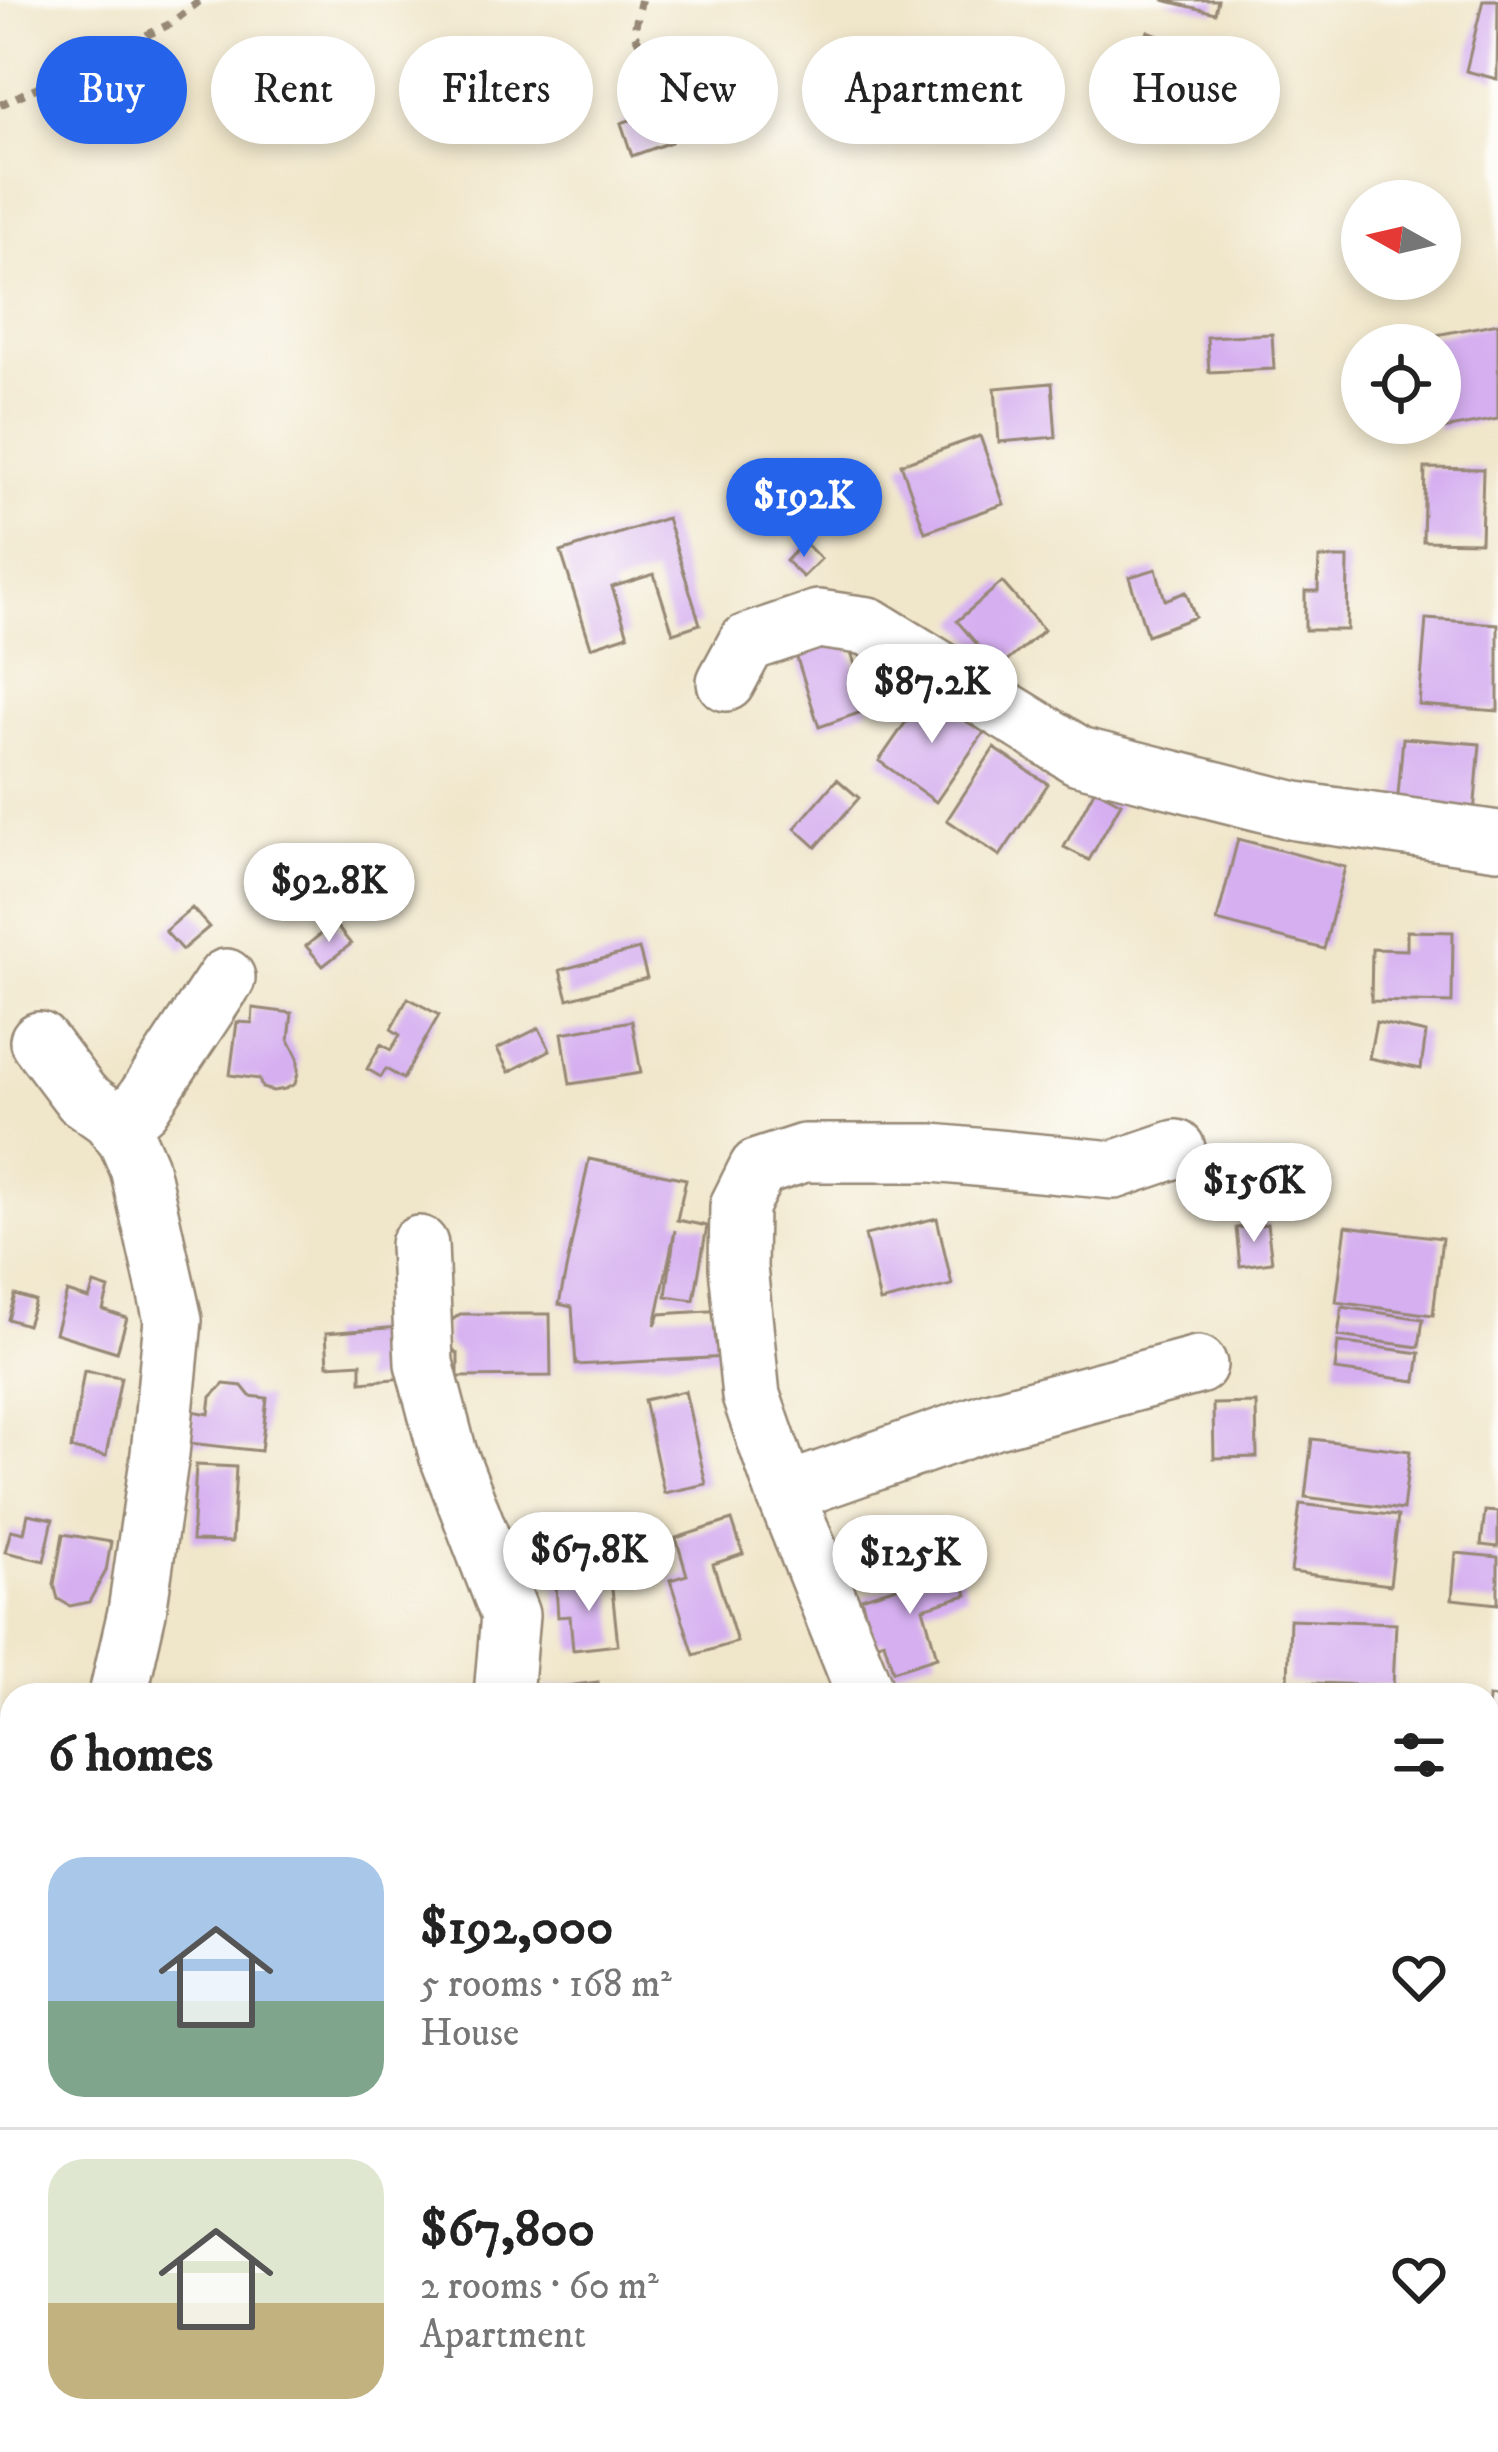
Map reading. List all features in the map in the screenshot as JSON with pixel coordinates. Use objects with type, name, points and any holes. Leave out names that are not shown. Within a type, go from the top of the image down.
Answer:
[{"type":"street","points":[[726,682],[746,643],[818,619],[868,626],[1079,756],[1295,811],[1498,840]]},
{"type":"street","points":[[117,1127],[141,1106],[165,1071],[203,975]]},
{"type":"street","points":[[39,1041],[82,1099],[117,1127],[139,1168],[173,1320],[160,1454],[121,1683]]},
{"type":"street","points":[[861,1683],[751,1396],[742,1322],[739,1206],[758,1168],[804,1153],[932,1153],[1114,1171],[1176,1149]]},
{"type":"street","points":[[419,1245],[424,1363],[448,1454],[510,1615],[504,1683]]},
{"type":"street","points":[[785,1493],[992,1420],[1198,1365]]},
{"type":"path","points":[[0,105],[170,24],[201,0]]},
{"type":"path","points":[[636,36],[641,0]]},
{"type":"building","points":[[1163,0],[1218,0],[1215,13]]},
{"type":"building","points":[[1483,0],[1498,0],[1497,79],[1466,71]]},
{"type":"building","points":[[628,144],[665,144],[632,156]]},
{"type":"building","points":[[1498,323],[1498,419],[1461,426],[1461,330]]},
{"type":"building","points":[[1272,334],[1274,369],[1209,372],[1207,337]]},
{"type":"building","points":[[1052,383],[1056,437],[999,442],[995,388]]},
{"type":"building","points":[[980,436],[1004,504],[925,532],[901,464]]},
{"type":"building","points":[[1425,468],[1483,469],[1481,542],[1423,541]]},
{"type":"building","points":[[667,518],[700,624],[673,633],[654,574],[612,587],[628,635],[591,647],[561,552]]},
{"type":"building","points":[[804,542],[821,559],[803,577],[786,561]]},
{"type":"building","points":[[1319,558],[1348,558],[1347,630],[1305,630],[1305,591],[1318,591]]},
{"type":"building","points":[[1156,569],[1165,600],[1186,592],[1195,617],[1147,635],[1129,577]]},
{"type":"building","points":[[1002,582],[1044,630],[998,669],[957,621]]},
{"type":"building","points":[[1426,619],[1498,624],[1498,711],[1419,705]]},
{"type":"building","points":[[843,629],[870,709],[819,727],[793,646]]},
{"type":"building","points":[[928,690],[985,731],[936,802],[879,761]]},
{"type":"building","points":[[1403,738],[1480,744],[1473,825],[1396,818]]},
{"type":"building","points":[[994,748],[1048,784],[1000,856],[947,820]]},
{"type":"building","points":[[837,779],[859,798],[816,847],[795,828]]},
{"type":"building","points":[[1095,789],[1121,803],[1089,860],[1064,847]]},
{"type":"building","points":[[1238,839],[1345,867],[1324,949],[1217,921]]},
{"type":"building","points":[[192,908],[209,927],[182,950],[165,931]]},
{"type":"building","points":[[334,923],[351,944],[323,966],[306,946]]},
{"type":"building","points":[[1407,931],[1453,932],[1452,1003],[1371,1001],[1372,949],[1407,950]]},
{"type":"building","points":[[639,949],[647,978],[568,999],[560,970]]},
{"type":"building","points":[[408,998],[439,1015],[403,1079],[386,1069],[381,1077],[367,1069],[381,1044],[391,1050],[400,1035],[391,1029]]},
{"type":"building","points":[[253,1008],[292,1013],[289,1040],[298,1058],[298,1073],[295,1084],[285,1089],[273,1091],[262,1088],[259,1079],[230,1075],[237,1022],[252,1023]]},
{"type":"building","points":[[632,1021],[641,1073],[570,1084],[562,1033]]},
{"type":"building","points":[[1376,1022],[1426,1033],[1421,1069],[1369,1058]]},
{"type":"building","points":[[539,1028],[550,1050],[509,1072],[497,1049]]},
{"type":"building","points":[[589,1159],[686,1179],[677,1220],[707,1226],[694,1300],[666,1296],[675,1230],[655,1325],[660,1314],[725,1310],[728,1357],[576,1365],[572,1307],[559,1304]]},
{"type":"building","points":[[937,1218],[952,1285],[880,1302],[865,1235]]},
{"type":"building","points":[[1267,1224],[1272,1262],[1240,1266],[1236,1228]]},
{"type":"building","points":[[1346,1226],[1442,1238],[1433,1315],[1336,1302]]},
{"type":"building","points":[[94,1284],[109,1289],[103,1310],[127,1318],[117,1352],[55,1333],[67,1292],[89,1299]]},
{"type":"building","points":[[15,1295],[35,1301],[27,1325],[8,1319]]},
{"type":"building","points":[[1342,1307],[1423,1319],[1419,1347],[1338,1336]]},
{"type":"building","points":[[460,1314],[550,1314],[551,1376],[458,1377],[458,1354],[447,1344],[447,1324]]},
{"type":"building","points":[[412,1326],[416,1377],[361,1382],[361,1363],[328,1365],[326,1333]]},
{"type":"building","points":[[1338,1342],[1420,1353],[1416,1381],[1335,1370]]},
{"type":"building","points":[[84,1371],[121,1377],[106,1456],[71,1449]]},
{"type":"building","points":[[224,1384],[242,1386],[250,1396],[267,1398],[261,1451],[189,1443],[192,1411],[209,1414],[211,1397]]},
{"type":"building","points":[[685,1391],[706,1484],[664,1493],[644,1400]]},
{"type":"building","points":[[1256,1403],[1257,1457],[1214,1458],[1213,1404]]},
{"type":"building","points":[[1312,1439],[1410,1451],[1403,1510],[1305,1497]]},
{"type":"building","points":[[196,1465],[236,1467],[232,1542],[192,1541]]},
{"type":"building","points":[[1300,1504],[1398,1516],[1390,1585],[1291,1572]]},
{"type":"building","points":[[1485,1511],[1498,1512],[1498,1547],[1481,1545]]},
{"type":"building","points":[[28,1514],[53,1519],[44,1561],[5,1552],[11,1530],[24,1533]]},
{"type":"building","points":[[732,1520],[743,1554],[713,1564],[737,1642],[694,1655],[670,1580],[687,1575],[676,1538]]},
{"type":"building","points":[[63,1534],[111,1542],[106,1571],[89,1602],[70,1606],[58,1599],[54,1584]]},
{"type":"building","points":[[1456,1553],[1498,1557],[1498,1604],[1452,1599]]},
{"type":"building","points":[[959,1568],[967,1595],[923,1608],[937,1657],[893,1671],[884,1641],[874,1644],[861,1598]]},
{"type":"building","points":[[611,1580],[618,1645],[573,1650],[570,1616],[558,1617],[556,1586]]},
{"type":"building","points":[[1290,1619],[1396,1623],[1393,1683],[1288,1682]]}]
